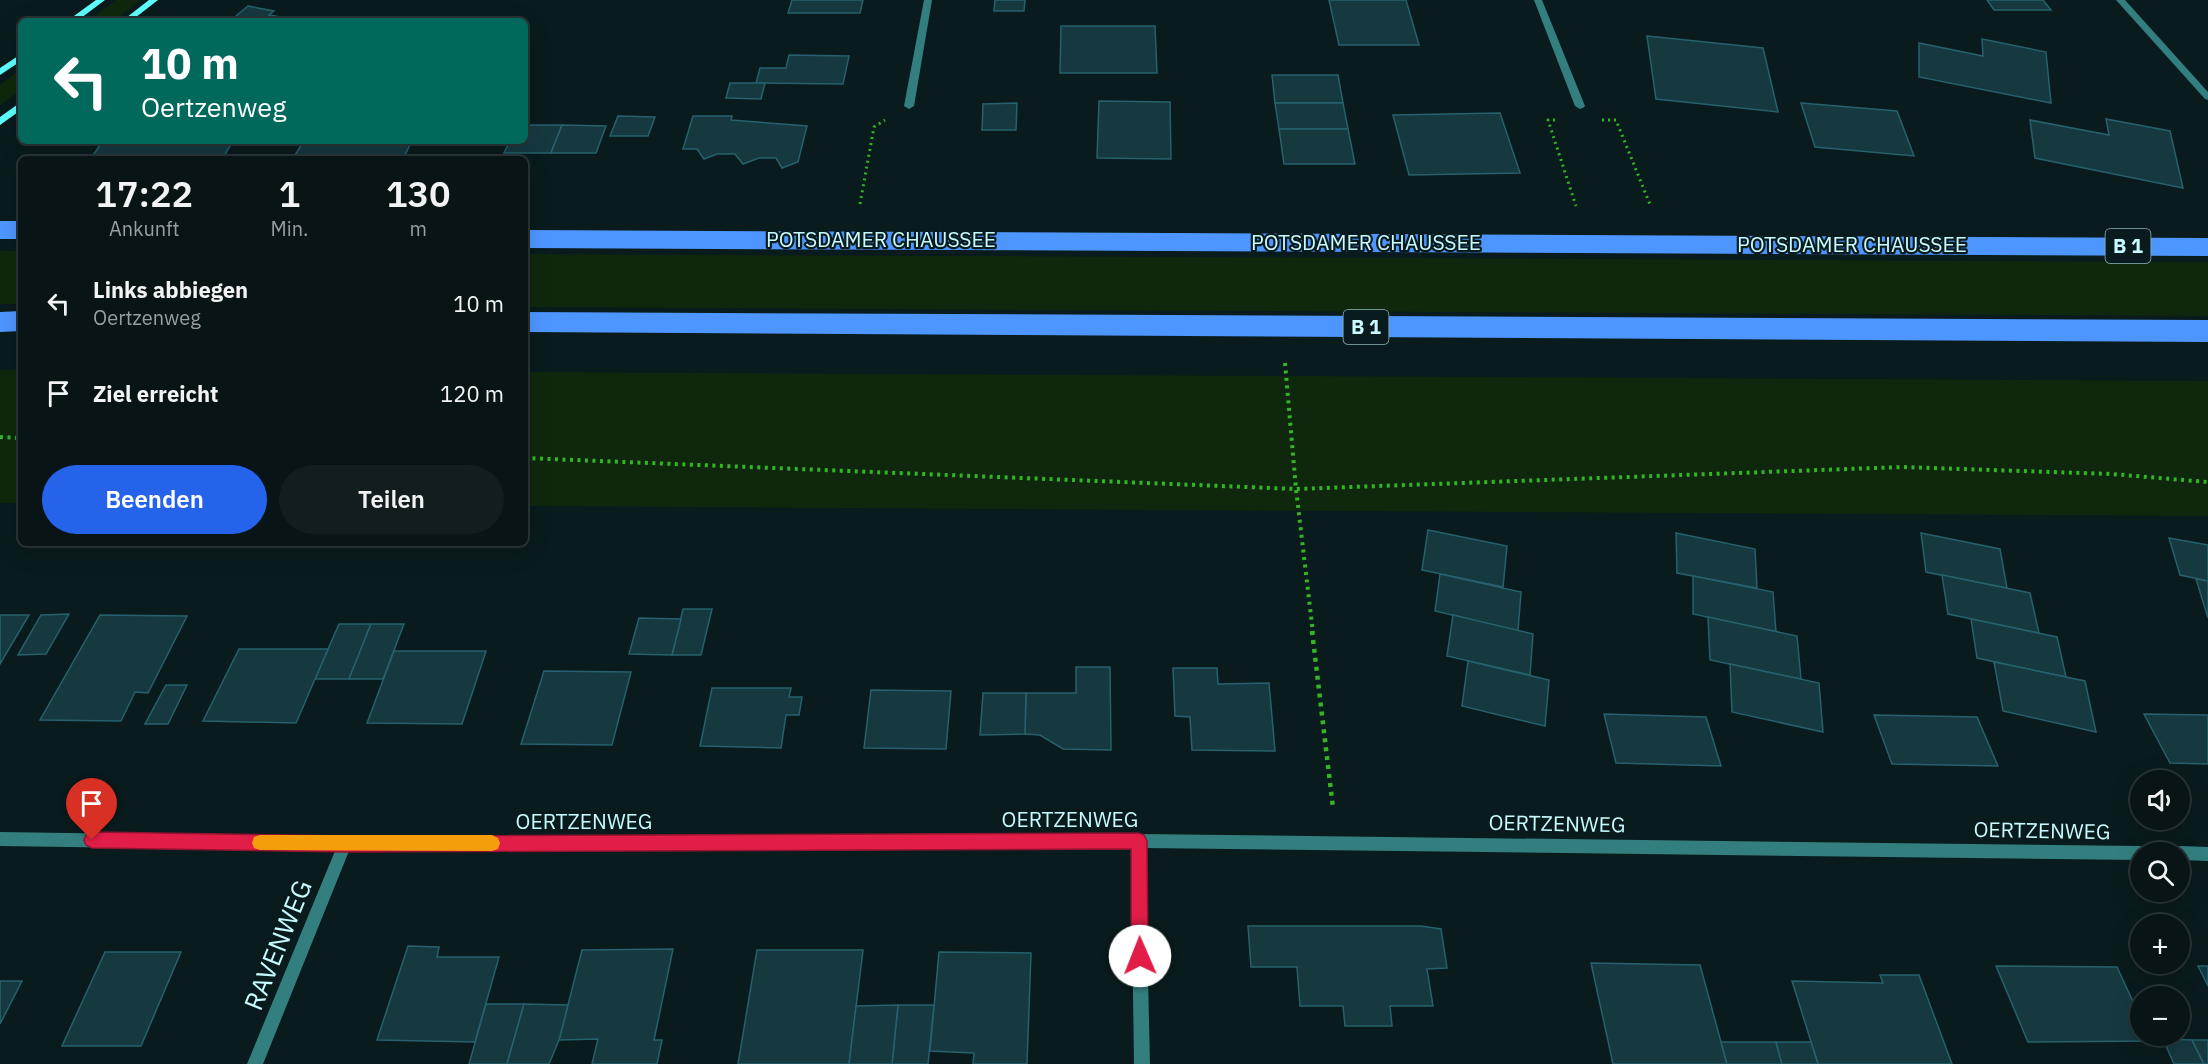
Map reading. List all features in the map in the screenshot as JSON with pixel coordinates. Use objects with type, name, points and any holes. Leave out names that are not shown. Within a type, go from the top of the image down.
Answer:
[{"type":"main road","points":[[75,18],[100,0]]},
{"type":"main road","points":[[130,18],[154,0]]},
{"type":"main road","points":[[0,72],[18,59]]},
{"type":"main road","points":[[0,122],[18,107]]},
{"type":"main road","points":[[0,230],[18,230]]},
{"type":"main road","name":"POTSDAMER CHAUSSEE","points":[[528,239],[2208,247]]},
{"type":"main road","points":[[0,322],[18,321]]},
{"type":"main road","name":"B 1","points":[[528,322],[2208,331]]},
{"type":"street","points":[[909,106],[928,0]]},
{"type":"street","points":[[1539,0],[1580,106]]},
{"type":"street","points":[[2120,0],[2208,97]]},
{"type":"street","name":"OERTZENWEG","points":[[0,839],[345,844],[1138,841],[2130,853]]},
{"type":"street","points":[[1138,841],[1142,1064]]},
{"type":"street","name":"RAVENWEG","points":[[255,1064],[345,844]]},
{"type":"street","points":[[2190,853],[2208,854]]},
{"type":"path","points":[[860,204],[874,128],[909,106]]},
{"type":"path","points":[[1557,120],[1548,120],[1576,206]]},
{"type":"path","points":[[1596,120],[1617,120],[1651,207]]},
{"type":"path","points":[[1282,327],[1296,489],[1333,808]]},
{"type":"path","points":[[0,437],[18,438]]},
{"type":"path","points":[[528,458],[1296,489],[1903,467],[2111,474],[2208,482]]},
{"type":"green space","points":[[117,0],[141,0],[117,18],[92,18]]},
{"type":"green space","points":[[18,71],[18,92],[0,105],[0,85]]},
{"type":"green space","points":[[0,251],[18,251],[18,304],[0,304]]},
{"type":"green space","points":[[528,254],[2208,262],[2208,316],[528,307]]},
{"type":"green space","points":[[0,370],[18,370],[18,503],[0,503]]},
{"type":"green space","points":[[528,372],[2208,381],[2208,516],[528,506]]},
{"type":"building","points":[[792,0],[863,0],[860,13],[788,13]]},
{"type":"building","points":[[995,0],[1025,0],[1024,11],[994,11]]},
{"type":"building","points":[[1329,0],[1406,0],[1419,45],[1339,45]]},
{"type":"building","points":[[1987,0],[2043,0],[2051,10],[1994,10]]},
{"type":"building","points":[[248,6],[274,11],[269,15],[287,18],[234,18]]},
{"type":"building","points":[[1061,26],[1155,26],[1157,73],[1060,73]]},
{"type":"building","points":[[1647,36],[1763,48],[1778,112],[1656,99]]},
{"type":"building","points":[[1982,39],[2046,52],[2051,103],[1919,77],[1919,43],[1983,56]]},
{"type":"building","points":[[789,55],[849,56],[843,84],[756,83],[760,68],[786,68]]},
{"type":"building","points":[[1272,75],[1338,75],[1343,103],[1275,103]]},
{"type":"building","points":[[730,83],[765,83],[761,99],[726,98]]},
{"type":"building","points":[[1099,101],[1170,102],[1171,159],[1097,158]]},
{"type":"building","points":[[1017,103],[1016,130],[982,130],[983,104]]},
{"type":"building","points":[[1275,103],[1343,103],[1348,129],[1279,129]]},
{"type":"building","points":[[1801,103],[1897,111],[1914,156],[1815,147]]},
{"type":"building","points":[[1500,113],[1520,173],[1409,175],[1393,115]]},
{"type":"building","points":[[618,116],[655,117],[648,136],[610,136]]},
{"type":"building","points":[[693,116],[732,116],[731,120],[807,126],[798,162],[782,168],[776,158],[759,158],[743,164],[735,154],[717,154],[704,159],[697,149],[683,149]]},
{"type":"building","points":[[2106,119],[2170,131],[2183,188],[2035,158],[2030,120],[2109,135]]},
{"type":"building","points":[[528,125],[562,125],[551,153],[504,153],[508,144],[528,144]]},
{"type":"building","points":[[562,125],[606,126],[596,153],[551,153]]},
{"type":"building","points":[[1279,129],[1348,129],[1355,164],[1284,164]]},
{"type":"building","points":[[101,144],[231,144],[224,156],[92,156]]},
{"type":"building","points":[[302,144],[410,144],[404,156],[295,155]]},
{"type":"building","points":[[1428,530],[1507,546],[1503,587],[1422,570]]},
{"type":"building","points":[[1676,533],[1755,549],[1757,588],[1677,573]]},
{"type":"building","points":[[1921,533],[2000,549],[2007,588],[1926,572]]},
{"type":"building","points":[[2169,538],[2208,545],[2208,581],[2180,575]]},
{"type":"building","points":[[1440,574],[1521,592],[1518,631],[1435,611]]},
{"type":"building","points":[[1942,575],[2030,593],[2039,633],[1948,614]]},
{"type":"building","points":[[1693,576],[1773,592],[1776,632],[1693,614]]},
{"type":"building","points":[[2196,579],[2208,581],[2208,618]]},
{"type":"building","points":[[683,609],[712,609],[701,655],[672,655]]},
{"type":"building","points":[[69,614],[46,654],[18,655],[41,615]]},
{"type":"building","points":[[0,615],[29,615],[0,664]]},
{"type":"building","points":[[100,615],[187,616],[148,693],[135,692],[121,721],[40,720]]},
{"type":"building","points":[[1453,615],[1533,634],[1530,675],[1447,656]]},
{"type":"building","points":[[1708,617],[1797,636],[1801,679],[1710,660]]},
{"type":"building","points":[[639,618],[681,619],[672,655],[629,654]]},
{"type":"building","points":[[1971,619],[2057,637],[2066,677],[1977,658]]},
{"type":"building","points":[[339,624],[371,624],[349,679],[315,679]]},
{"type":"building","points":[[371,624],[404,624],[383,679],[349,679]]},
{"type":"building","points":[[239,649],[328,649],[296,723],[203,721]]},
{"type":"building","points":[[394,651],[486,651],[462,724],[367,723]]},
{"type":"building","points":[[1468,661],[1549,680],[1545,726],[1462,706]]},
{"type":"building","points":[[1994,662],[2085,681],[2096,732],[2003,711]]},
{"type":"building","points":[[1730,664],[1819,683],[1823,732],[1732,712]]},
{"type":"building","points":[[1076,667],[1110,667],[1111,750],[1063,749],[1040,735],[1025,734],[1026,693],[1076,693]]},
{"type":"building","points":[[1173,668],[1217,668],[1218,684],[1269,683],[1275,751],[1192,750],[1190,717],[1175,716]]},
{"type":"building","points":[[544,671],[631,672],[612,745],[521,744]]},
{"type":"building","points":[[166,685],[187,685],[168,724],[145,724]]},
{"type":"building","points":[[712,688],[791,688],[789,697],[802,697],[799,715],[786,715],[781,748],[700,746]]},
{"type":"building","points":[[871,690],[951,691],[946,749],[864,748]]},
{"type":"building","points":[[983,693],[1026,693],[1025,734],[980,735]]},
{"type":"building","points":[[1604,714],[1706,717],[1721,766],[1616,763]]},
{"type":"building","points":[[2144,714],[2208,715],[2208,764],[2170,763]]},
{"type":"building","points":[[1874,715],[1977,717],[1998,766],[1892,764]]},
{"type":"building","points":[[1248,926],[1421,926],[1441,929],[1447,968],[1427,969],[1433,1006],[1390,1006],[1392,1026],[1345,1026],[1343,1006],[1300,1006],[1297,967],[1251,967]]},
{"type":"building","points":[[408,946],[439,947],[437,957],[499,957],[475,1042],[377,1040]]},
{"type":"building","points":[[673,949],[654,1040],[662,1040],[657,1064],[592,1064],[598,1039],[559,1040],[582,950]]},
{"type":"building","points":[[757,950],[863,950],[849,1064],[738,1064]]},
{"type":"building","points":[[105,952],[181,952],[141,1046],[62,1046]]},
{"type":"building","points":[[939,952],[1031,953],[1027,1064],[973,1064],[974,1053],[930,1051]]},
{"type":"building","points":[[1591,963],[1700,965],[1727,1064],[1613,1064]]},
{"type":"building","points":[[1996,966],[2117,967],[2130,995],[2130,1041],[2028,1042]]},
{"type":"building","points":[[2198,966],[2208,966],[2208,986]]},
{"type":"building","points":[[1880,975],[1919,975],[1952,1064],[1818,1064],[1792,981],[1883,983]]},
{"type":"building","points":[[0,981],[22,981],[0,1024]]},
{"type":"building","points":[[486,1004],[524,1004],[507,1064],[469,1064]]},
{"type":"building","points":[[524,1004],[568,1005],[559,1040],[549,1064],[507,1064]]},
{"type":"building","points":[[898,1005],[934,1005],[928,1064],[892,1064]]},
{"type":"building","points":[[898,1005],[892,1064],[849,1064],[856,1006]]},
{"type":"building","points":[[2190,1040],[2204,1064],[2174,1064],[2166,1046],[2190,1046]]},
{"type":"building","points":[[2192,1040],[2208,1040],[2208,1064],[2204,1064]]},
{"type":"building","points":[[1721,1042],[1776,1042],[1782,1064],[1727,1064]]},
{"type":"building","points":[[1776,1042],[1811,1042],[1818,1064],[1782,1064]]},
{"type":"slow traffic","points":[[260,843],[492,843]]},
{"type":"route","points":[[92,840],[345,844],[1138,841],[1140,956]]}]
